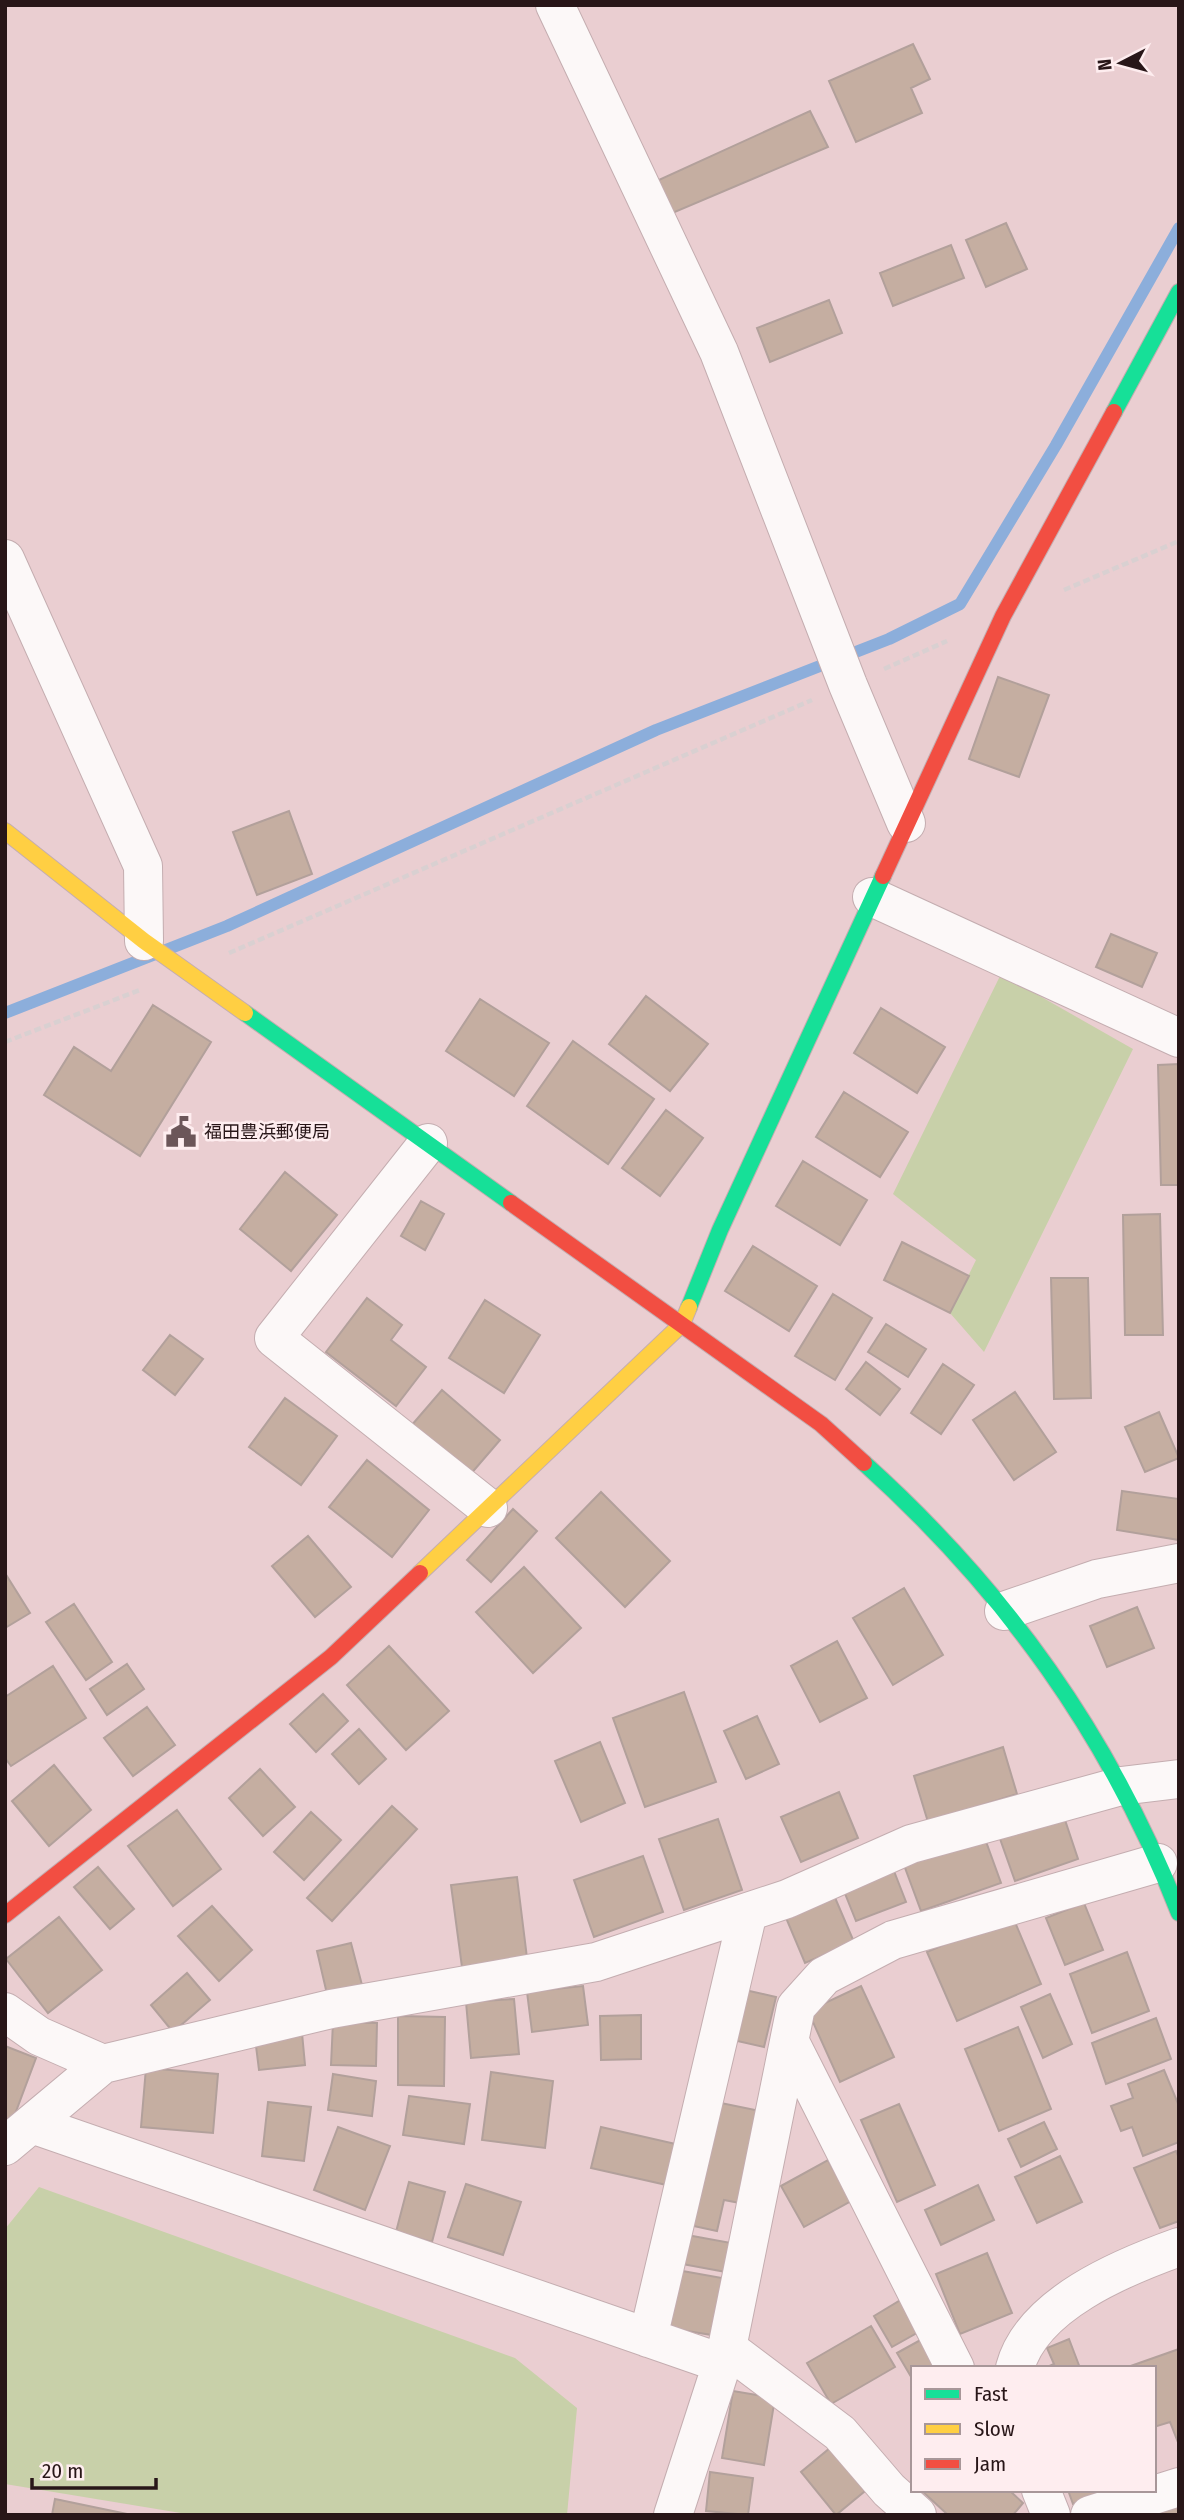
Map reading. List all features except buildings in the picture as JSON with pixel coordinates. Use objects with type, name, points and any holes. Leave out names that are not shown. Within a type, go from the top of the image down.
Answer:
[{"type":"street","points":[[555,5],[719,352],[848,685],[906,823]]},
{"type":"street","points":[[5,1915],[331,1657],[682,1324],[720,1230],[1003,617],[1179,292]]},
{"type":"street","points":[[5,559],[143,866],[144,941]]},
{"type":"street","points":[[5,831],[144,941],[821,1424],[894,1491],[978,1575],[1053,1675],[1121,1786],[1179,1913]]},
{"type":"street","points":[[872,897],[1179,1038]]},
{"type":"street","points":[[428,1143],[274,1338],[488,1508]]},
{"type":"street","points":[[1004,1611],[1097,1579],[1179,1563]]},
{"type":"street","points":[[19,2135],[103,2064],[331,2009],[596,1962],[787,1899],[911,1844],[1121,1786],[1179,1779]]},
{"type":"street","points":[[680,2510],[724,2356],[796,2007],[824,1976],[893,1940],[1158,1863]]},
{"type":"street","points":[[648,2338],[748,1912]]},
{"type":"street","points":[[5,2012],[39,2036],[103,2064]]},
{"type":"street","points":[[790,2042],[955,2366]]},
{"type":"street","points":[[19,2135],[648,2338],[724,2356],[840,2433],[889,2490],[917,2515]]},
{"type":"street","points":[[1016,2366],[1041,2323],[1074,2296],[1138,2262],[1179,2247]]},
{"type":"street","points":[[1090,2515],[1179,2487]]},
{"type":"street","points":[[1042,2492],[1051,2515]]},
{"type":"path","points":[[5,1042],[187,972],[1179,541]]},
{"type":"green space","points":[[1001,974],[1133,1049],[984,1352],[950,1313],[976,1260],[893,1194]]},
{"type":"green space","points":[[39,2187],[515,2358],[577,2408],[567,2515],[193,2515],[5,2484],[5,2229]]},
{"type":"waterway","points":[[5,1013],[227,926],[656,730],[889,639],[960,604],[1056,445],[1179,228]]},
{"type":"traffic: fast","points":[[1114,412],[1179,292]]},
{"type":"traffic: fast","points":[[689,1307],[720,1230],[883,876]]},
{"type":"traffic: fast","points":[[245,1013],[511,1203]]},
{"type":"traffic: fast","points":[[864,1463],[963,1562],[1049,1669],[1120,1786],[1179,1913]]},
{"type":"traffic: slow","points":[[5,831],[144,941],[245,1013]]},
{"type":"traffic: slow","points":[[420,1573],[682,1324],[689,1307]]},
{"type":"traffic: jam","points":[[883,876],[1003,616],[1114,412]]},
{"type":"traffic: jam","points":[[511,1203],[821,1424],[864,1463]]},
{"type":"traffic: jam","points":[[5,1915],[331,1657],[420,1573]]},
{"type":"place","name":"福田豊浜郵便局","points":[[181,1132]]}]
